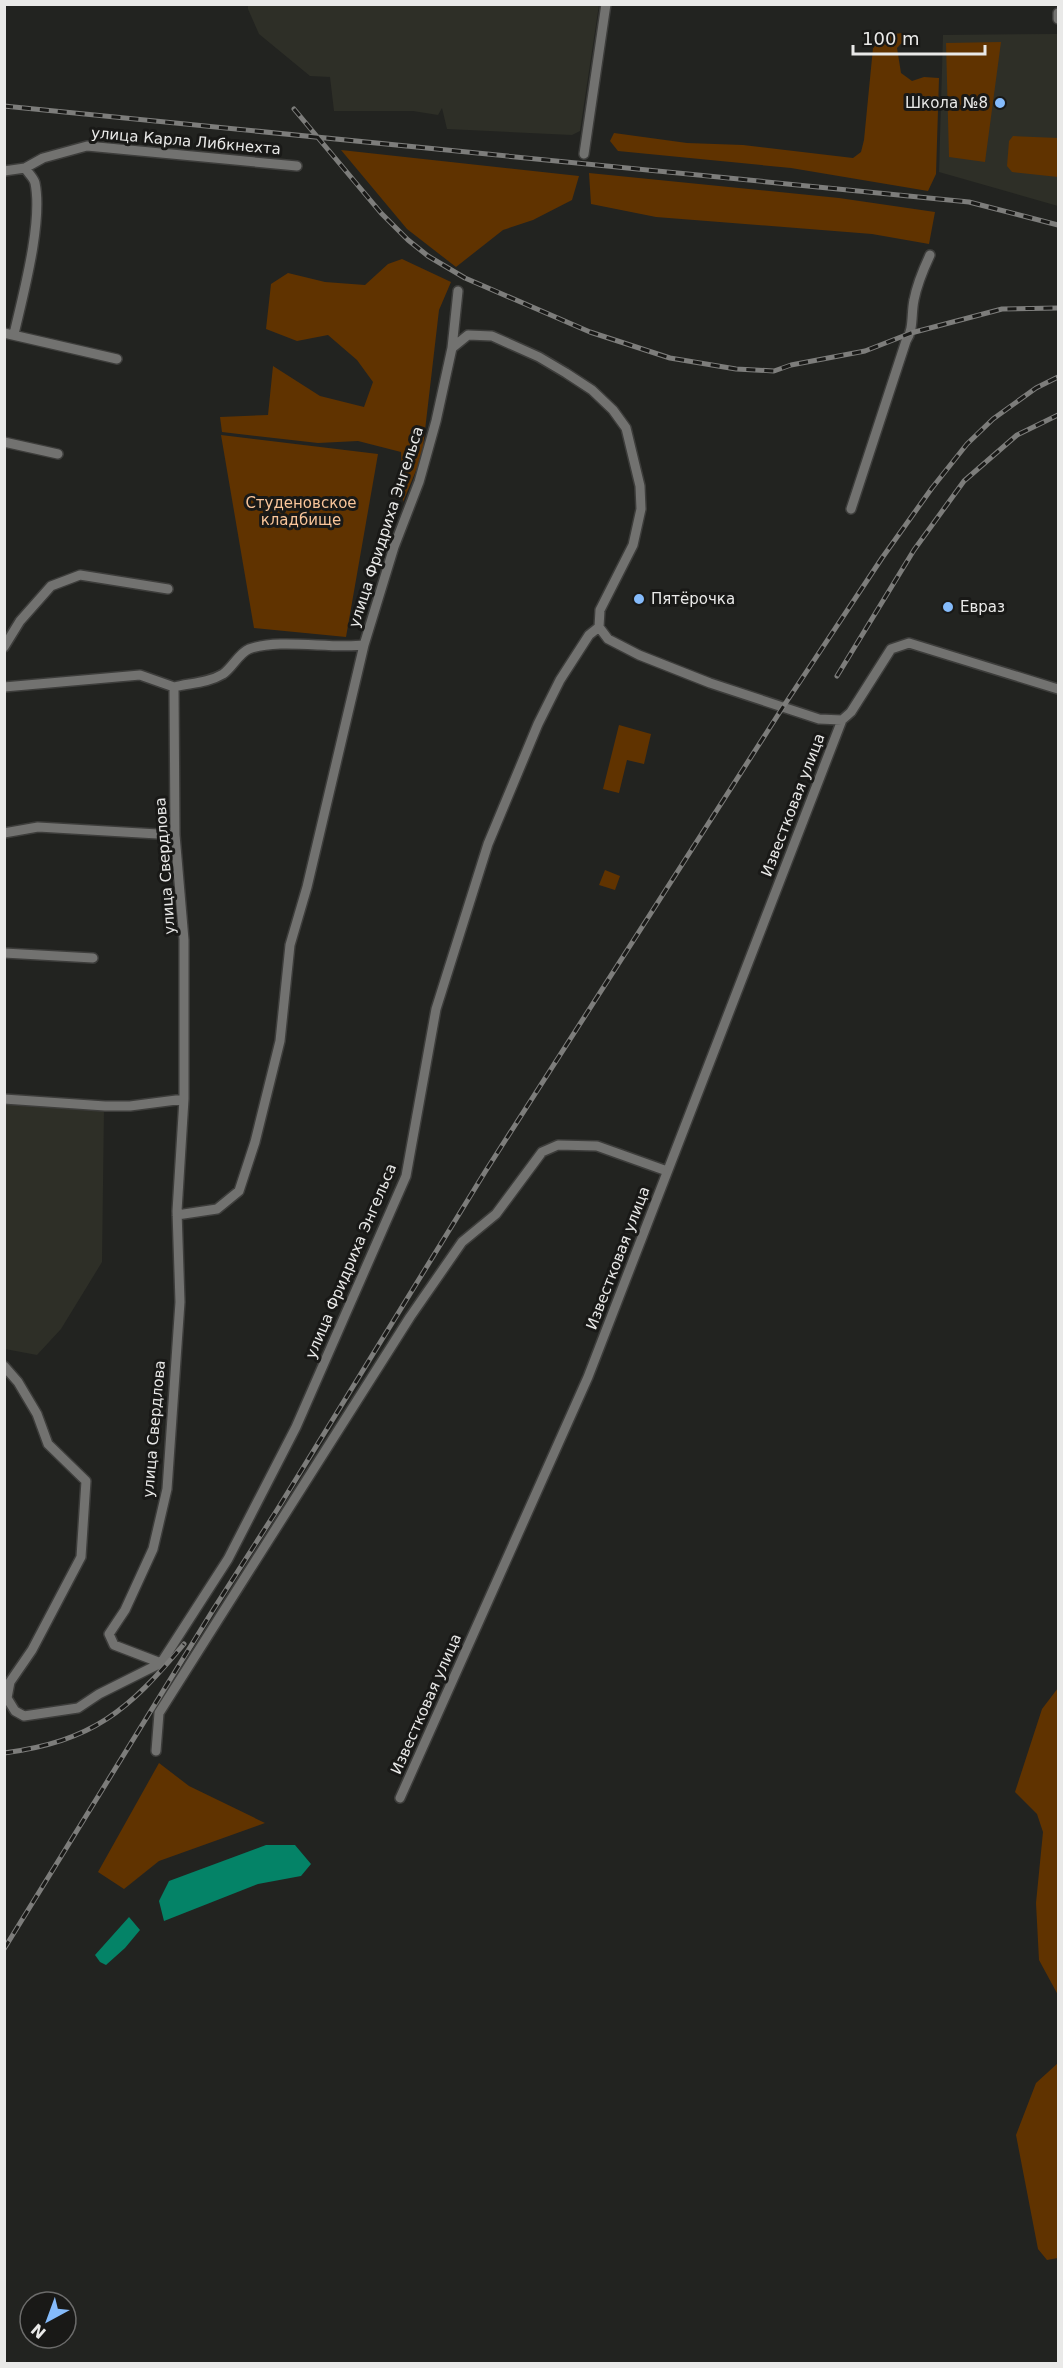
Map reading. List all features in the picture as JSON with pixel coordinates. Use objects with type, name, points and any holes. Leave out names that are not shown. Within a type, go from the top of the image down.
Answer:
[{"type":"street","points":[[584,154],[606,4]]},
{"type":"street","points":[[1058,19],[1059,14]]},
{"type":"street","name":"улица Карла Либкнехта","points":[[4,171],[25,168],[43,158],[87,147],[297,166]]},
{"type":"street","points":[[25,168],[35,181],[36,204],[30,261],[9,334],[117,359]]},
{"type":"street","points":[[851,509],[906,341],[911,333],[913,302],[919,280],[930,255]]},
{"type":"street","points":[[452,348],[458,291]]},
{"type":"street","name":"улица Фридриха Энгельса","points":[[161,1663],[228,1559],[296,1427],[406,1176],[436,1009],[488,843],[538,724],[560,680],[589,635],[599,627],[600,610],[633,545],[641,509],[640,486],[626,428],[613,410],[592,390],[566,373],[492,336],[468,334],[452,348],[436,422],[419,482],[394,547],[364,645],[341,648],[281,644],[248,650],[224,673],[208,681],[174,687]]},
{"type":"street","points":[[4,442],[58,454]]},
{"type":"street","points":[[4,647],[20,621],[51,586],[80,574],[168,589]]},
{"type":"street","points":[[599,627],[608,639],[639,655],[710,683],[819,719],[842,720],[851,712],[891,649],[909,643],[1059,689]]},
{"type":"street","points":[[177,1215],[217,1209],[240,1191],[255,1142],[280,1041],[290,945],[307,887],[364,645]]},
{"type":"street","points":[[4,687],[140,675],[174,687]]},
{"type":"street","name":"улица Свердлова","points":[[161,1663],[114,1645],[109,1634],[125,1610],[153,1549],[166,1489],[180,1302],[177,1215],[184,1099],[184,940],[175,835],[174,687]]},
{"type":"street","name":"Известковая улица","points":[[400,1798],[588,1377],[842,720]]},
{"type":"street","points":[[4,834],[38,827],[175,835]]},
{"type":"street","points":[[4,953],[93,958]]},
{"type":"street","points":[[4,1099],[105,1106],[130,1106],[184,1099]]},
{"type":"street","points":[[156,1751],[159,1713],[410,1317],[462,1242],[496,1214],[542,1152],[558,1145],[597,1146],[667,1171]]},
{"type":"street","points":[[4,1366],[18,1382],[37,1414],[48,1444],[86,1480],[81,1557],[32,1650],[10,1682],[7,1698],[15,1712],[24,1716],[78,1708],[99,1694],[161,1663]]},
{"type":"shaded area","points":[[248,5],[599,5],[580,131],[572,135],[447,129],[442,108],[438,115],[413,111],[334,111],[330,77],[310,76],[259,34]]},
{"type":"shaded area","name":"Школа №8","points":[[1058,34],[1058,206],[939,172],[943,35]]},
{"type":"shaded area","points":[[5,1104],[104,1108],[102,1262],[61,1329],[37,1355],[5,1349]]},
{"type":"shaded area","points":[[266,1845],[295,1845],[311,1864],[301,1876],[258,1884],[164,1921],[159,1901],[169,1881]]},
{"type":"shaded area","points":[[129,1917],[140,1930],[106,1965],[100,1962],[95,1955]]},
{"type":"green space","points":[[902,33],[909,35],[897,48],[901,73],[912,81],[924,77],[939,78],[936,174],[928,191],[791,168],[618,151],[610,141],[614,133],[687,143],[743,145],[853,158],[861,152],[864,140],[873,48],[886,35]]},
{"type":"green space","points":[[1001,42],[985,162],[949,157],[946,43]]},
{"type":"green space","points":[[1013,136],[1058,138],[1058,177],[1012,172],[1007,166],[1009,141]]},
{"type":"green space","points":[[341,150],[579,176],[572,200],[533,220],[503,230],[456,267],[407,229]]},
{"type":"green space","points":[[589,173],[839,198],[935,212],[929,244],[872,234],[656,217],[591,204]]},
{"type":"green space","points":[[402,259],[451,282],[439,310],[422,456],[403,502],[401,452],[358,441],[318,443],[222,432],[220,417],[268,415],[273,366],[320,396],[364,407],[373,382],[357,360],[328,335],[297,341],[266,329],[271,284],[288,273],[325,282],[365,285],[388,264]]},
{"type":"green space","name":"Студеновское кладбище","points":[[221,435],[378,454],[346,637],[254,628]]},
{"type":"green space","points":[[619,725],[651,734],[644,764],[627,760],[619,793],[603,789]]},
{"type":"green space","points":[[605,870],[620,876],[615,890],[599,885]]},
{"type":"green space","points":[[1058,1688],[1058,1995],[1039,1960],[1036,1903],[1043,1832],[1037,1814],[1015,1792],[1042,1709]]},
{"type":"green space","points":[[159,1763],[189,1786],[265,1823],[159,1861],[124,1889],[98,1872]]},
{"type":"green space","points":[[1058,2063],[1058,2258],[1047,2260],[1038,2249],[1016,2135],[1036,2083]]},
{"type":"railway","points":[[4,106],[969,202],[1058,225]]},
{"type":"railway","points":[[294,109],[381,213],[428,256],[465,278],[590,332],[670,358],[736,369],[774,371],[791,365],[865,351],[911,333],[1002,309],[1058,308]]},
{"type":"railway","points":[[4,1949],[485,1172],[783,707],[882,558],[967,444],[993,419],[1036,388],[1058,377]]},
{"type":"railway","points":[[837,676],[914,550],[964,481],[1017,435],[1058,415]]},
{"type":"railway","points":[[4,1753],[35,1748],[62,1740],[106,1719],[145,1688],[184,1644]]},
{"type":"place","name":"Школа №8","points":[[1000,103]]},
{"type":"place","name":"Пятёрочка","points":[[639,599]]},
{"type":"place","name":"Евраз","points":[[948,607]]}]
